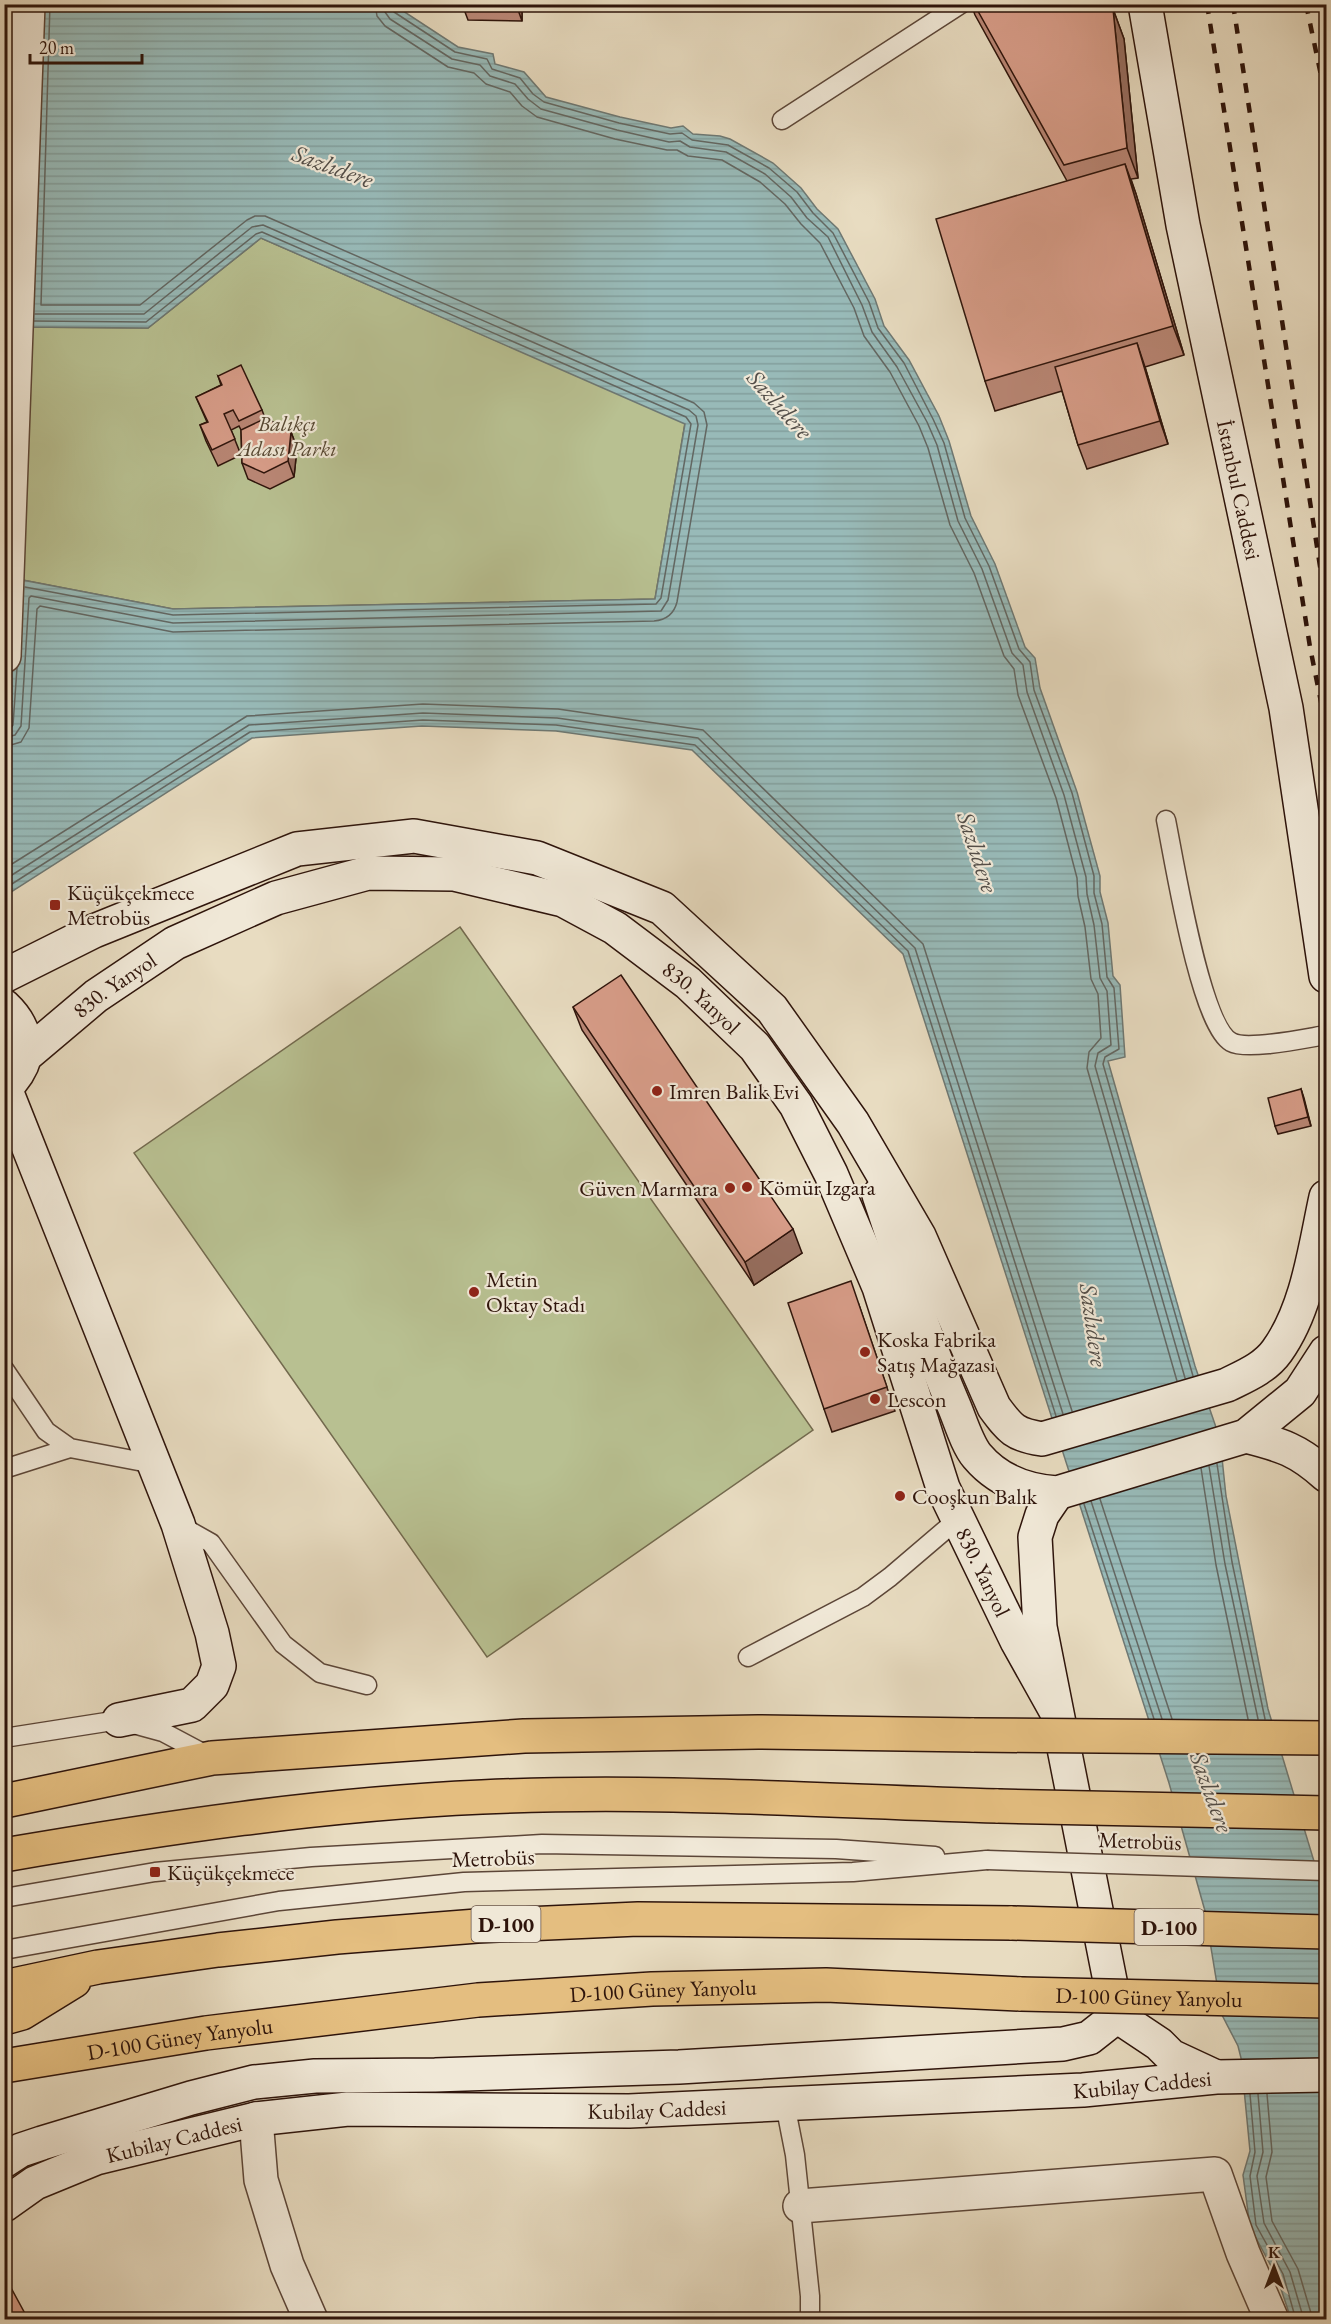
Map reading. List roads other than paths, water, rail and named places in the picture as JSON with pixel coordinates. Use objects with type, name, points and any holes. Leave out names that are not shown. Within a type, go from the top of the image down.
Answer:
[{"type":"main road","points":[[4,656],[28,4]]},
{"type":"main road","name":"İstanbul Caddesi","points":[[1145,4],[1183,225],[1286,708],[1326,976]]},
{"type":"main road","name":"830. Yanyol","points":[[5,982],[94,931],[297,849],[414,836],[537,858],[662,908],[771,1009],[853,1122]]},
{"type":"main road","name":"830. Yanyol","points":[[5,1089],[21,1068],[25,1056],[96,996],[175,943],[276,898],[368,873],[454,874],[563,900],[615,928],[688,982],[754,1047],[796,1105],[831,1173],[879,1287],[943,1488],[1017,1641],[1055,1709]]},
{"type":"main road","points":[[5,982],[23,1033],[25,1056]]},
{"type":"main road","points":[[5,1089],[178,1524],[212,1633],[219,1666],[212,1685],[192,1705],[119,1720]]},
{"type":"main road","points":[[853,1122],[919,1236],[994,1407],[1011,1429],[1024,1437],[1042,1439],[1227,1385],[1254,1372],[1269,1360],[1282,1342],[1304,1292],[1326,1197]]},
{"type":"main road","points":[[853,1122],[934,1360],[976,1455],[995,1473],[1012,1484],[1035,1491],[1057,1493],[1246,1436],[1300,1392],[1326,1352]]},
{"type":"main road","points":[[1246,1436],[1277,1443],[1306,1457],[1326,1475]]},
{"type":"main road","points":[[1057,1493],[1042,1515],[1035,1537],[1040,1627],[1117,2016],[1160,2044],[1171,2056],[1216,2077]]},
{"type":"main road","points":[[4,1802],[212,1758],[524,1736],[758,1732],[1326,1738]]},
{"type":"main road","points":[[4,1855],[120,1835],[255,1818],[379,1804],[483,1797],[643,1795],[1326,1813]]},
{"type":"main road","name":"D-100","points":[[4,1988],[98,1967],[218,1950],[337,1937],[488,1925],[638,1919],[1012,1923],[1326,1932]]},
{"type":"main road","points":[[4,2018],[22,2013],[98,1967]]},
{"type":"main road","name":"D-100 Güney Yanyolu","points":[[4,2066],[206,2033],[478,2000],[652,1989],[826,1985],[1021,1994],[1326,2001]]},
{"type":"main road","name":"Kubilay Caddesi","points":[[4,2160],[21,2150],[42,2143],[191,2098],[254,2082],[315,2076],[435,2075],[679,2067],[1063,2044],[1089,2038],[1117,2016]]},
{"type":"main road","name":"Kubilay Caddesi","points":[[4,2205],[35,2183],[96,2158],[256,2118],[348,2109],[629,2111],[1083,2090],[1216,2077],[1326,2075]]},
{"type":"main road","points":[[256,2118],[261,2180],[287,2265],[311,2319]]},
{"type":"main road","points":[[800,2206],[1215,2175],[1243,2253],[1272,2319]]},
{"type":"lane","points":[[782,120],[961,4]]},
{"type":"lane","points":[[1166,820],[1195,966],[1218,1029],[1230,1042],[1238,1045],[1257,1045],[1326,1035]]},
{"type":"lane","points":[[4,1369],[46,1431],[70,1448],[154,1464]]},
{"type":"lane","points":[[4,1469],[70,1448]]},
{"type":"lane","points":[[748,1657],[863,1597],[958,1519]]},
{"type":"lane","points":[[178,1524],[211,1543],[283,1644],[320,1673],[367,1685]]},
{"type":"lane","points":[[4,1738],[119,1720],[163,1732],[212,1758]]},
{"type":"lane","name":"Metrobüs","points":[[4,1898],[155,1872],[311,1857],[542,1844],[836,1848],[987,1860],[1326,1870]]},
{"type":"lane","name":"Metrobüs","points":[[4,1950],[279,1901],[464,1882],[853,1872],[987,1860]]},
{"type":"lane","points":[[785,2104],[795,2155],[810,2296],[810,2319]]},
{"type":"water","name":"Sazlıdere","points":[[28,5],[394,5],[458,47],[493,54],[495,64],[524,72],[546,97],[671,128],[683,126],[693,134],[730,139],[773,163],[801,188],[817,209],[838,229],[875,299],[884,326],[909,360],[939,416],[949,441],[971,516],[995,564],[1025,647],[1035,658],[1040,688],[1077,792],[1100,876],[1100,892],[1108,923],[1113,976],[1120,985],[1125,1057],[1108,1061],[1195,1366],[1220,1439],[1226,1496],[1268,1709],[1326,1901],[1326,2319],[1291,2319],[1277,2277],[1250,2227],[1243,2175],[1250,2151],[1241,2058],[1238,2046],[1222,2015],[1205,1911],[1169,1783],[903,954],[692,750],[556,731],[422,726],[252,738],[5,896],[5,770],[17,579],[173,609],[655,599],[685,424],[261,238],[148,328],[16,327]]},
{"type":"railway","points":[[1207,4],[1310,647],[1326,727]]},
{"type":"railway","points":[[1233,4],[1326,605]]},
{"type":"railway","points":[[1306,4],[1326,99]]},
{"type":"place","name":"Küçükçekmece Metrobüs","points":[[55,905]]},
{"type":"place","name":"Imren Balik Evi","points":[[657,1091]]},
{"type":"place","name":"Kömür Izgara","points":[[747,1187]]},
{"type":"place","name":"Güven Marmara","points":[[730,1188]]},
{"type":"place","name":"Metin Oktay Stadı","points":[[474,1292]]},
{"type":"place","name":"Koska Fabrika Satış Mağazası","points":[[865,1352]]},
{"type":"place","name":"Lescon","points":[[875,1399]]},
{"type":"place","name":"Cooşkun Balık","points":[[900,1496]]},
{"type":"place","name":"Küçükçekmece","points":[[155,1872]]},
{"type":"park label","name":"Balıkçı Adası Parkı","points":[[287,436]]}]
